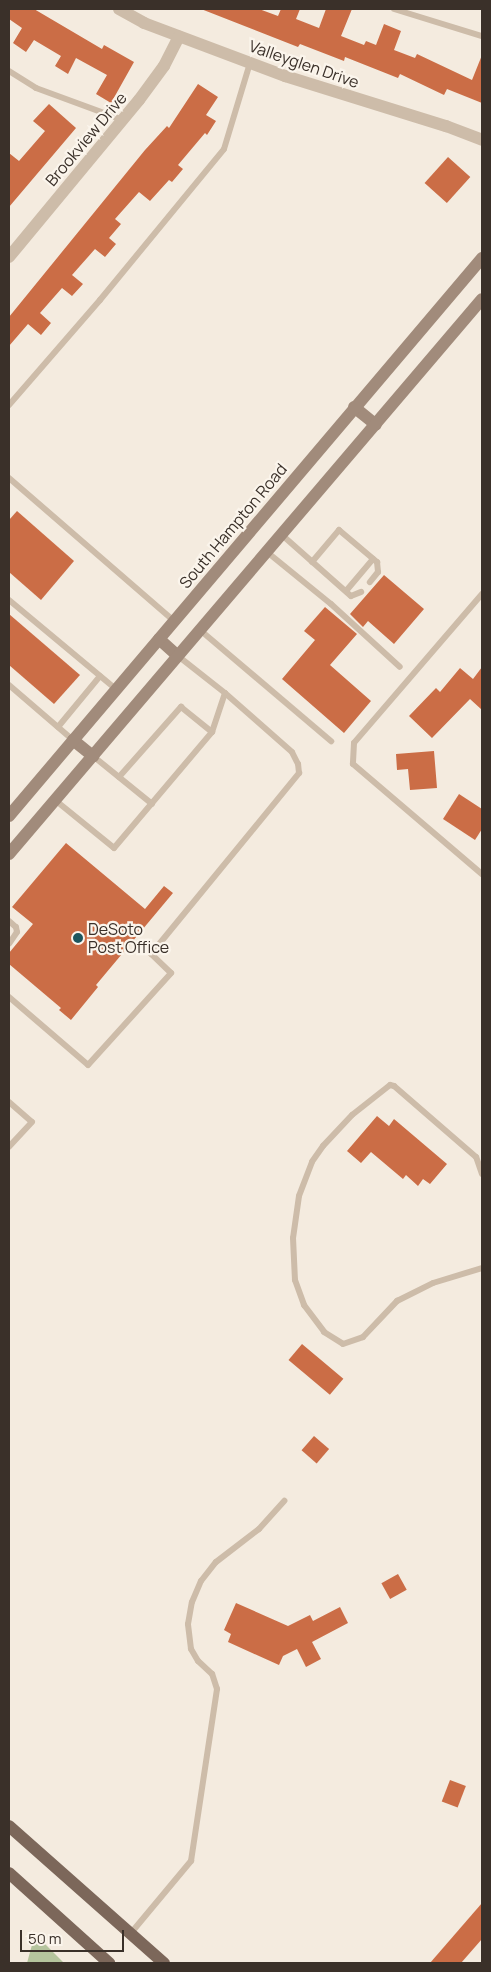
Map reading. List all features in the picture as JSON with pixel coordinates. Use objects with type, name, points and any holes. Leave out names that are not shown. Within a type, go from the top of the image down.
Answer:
[{"type":"main road","name":"South Hampton Road","points":[[9,816],[482,258]]},
{"type":"main road","points":[[9,854],[482,299]]},
{"type":"main road","points":[[354,407],[376,425]]},
{"type":"main road","points":[[159,639],[178,656]]},
{"type":"main road","points":[[73,740],[93,756]]},
{"type":"main road","points":[[9,1826],[164,1963]]},
{"type":"main road","points":[[9,1873],[109,1963]]},
{"type":"street","name":"Valleyglen Drive","points":[[119,9],[144,23],[285,76],[446,126],[482,140]]},
{"type":"street","name":"Brookview Drive","points":[[9,256],[123,120],[164,66],[179,37]]},
{"type":"lane","points":[[394,9],[482,36]]},
{"type":"lane","points":[[9,405],[106,292],[224,149],[250,63]]},
{"type":"lane","points":[[9,72],[36,88],[123,120]]},
{"type":"lane","points":[[9,478],[174,621]]},
{"type":"lane","points":[[312,562],[339,530],[377,562],[378,572],[370,582]]},
{"type":"lane","points":[[282,535],[351,596],[361,592]]},
{"type":"lane","points":[[267,552],[331,604],[400,668]]},
{"type":"lane","points":[[346,591],[373,559]]},
{"type":"lane","points":[[482,594],[354,743],[353,764],[482,874]]},
{"type":"lane","points":[[9,600],[116,689]]},
{"type":"lane","points":[[200,630],[331,741]]},
{"type":"lane","points":[[9,997],[88,1065],[171,973],[151,954],[299,773],[296,758],[292,752],[225,693],[178,656]]},
{"type":"lane","points":[[58,727],[100,676]]},
{"type":"lane","points":[[9,684],[73,740]]},
{"type":"lane","points":[[55,800],[114,848],[212,732],[225,693]]},
{"type":"lane","points":[[119,777],[181,707],[212,732]]},
{"type":"lane","points":[[93,756],[152,804]]},
{"type":"lane","points":[[9,921],[16,927],[17,932],[9,944]]},
{"type":"lane","points":[[482,1174],[476,1157],[394,1086],[390,1085],[352,1115],[323,1146],[312,1162],[299,1196],[293,1238],[295,1280],[304,1304],[324,1332],[343,1344],[363,1337],[397,1302],[433,1283],[482,1268]]},
{"type":"lane","points":[[9,1102],[32,1122],[9,1147]]},
{"type":"lane","points":[[131,1933],[191,1861],[217,1689],[212,1674],[198,1661],[191,1649],[188,1624],[192,1602],[201,1581],[216,1562],[259,1530],[284,1501]]},
{"type":"green space","points":[[35,1934],[64,1963],[27,1963]]},
{"type":"building","points":[[9,9],[34,9],[102,49],[104,45],[134,62],[111,103],[96,94],[107,75],[76,58],[68,74],[55,66],[61,56],[34,40],[26,52],[13,43],[22,28],[9,19]]},
{"type":"building","points":[[201,9],[259,9],[278,16],[281,9],[300,9],[296,19],[319,28],[326,9],[352,9],[341,36],[364,45],[366,41],[376,45],[384,24],[401,31],[394,50],[415,58],[417,54],[472,80],[482,55],[482,103],[447,89],[444,95],[400,74],[398,78],[345,57],[344,61],[300,44],[298,47]]},
{"type":"building","points":[[198,84],[218,97],[206,115],[216,121],[207,135],[205,133],[178,165],[183,169],[172,182],[169,180],[150,201],[139,192],[115,219],[121,224],[109,238],[116,244],[105,257],[95,249],[72,275],[83,284],[72,296],[62,288],[40,313],[51,323],[41,335],[28,324],[9,346],[9,317],[145,150],[167,126],[169,128]]},
{"type":"building","points":[[49,104],[76,128],[9,207],[9,153],[19,161],[45,131],[33,121]]},
{"type":"building","points":[[448,157],[470,177],[447,203],[425,183]]},
{"type":"building","points":[[17,511],[74,561],[41,600],[9,572],[9,520]]},
{"type":"building","points":[[384,575],[424,609],[394,644],[368,621],[363,627],[350,614]]},
{"type":"building","points":[[325,607],[357,634],[330,665],[371,701],[344,733],[282,679],[315,640],[304,631]]},
{"type":"building","points":[[9,614],[80,675],[54,704],[9,665]]},
{"type":"building","points":[[482,667],[482,710],[470,699],[432,738],[409,716],[436,688],[440,692],[460,668],[473,679]]},
{"type":"building","points":[[434,751],[437,788],[410,790],[408,769],[397,770],[396,754]]},
{"type":"building","points":[[459,794],[482,809],[482,829],[475,840],[443,819]]},
{"type":"building","name":"DeSoto Post Office","points":[[66,843],[145,909],[164,886],[173,893],[96,985],[98,987],[71,1020],[59,1010],[61,1008],[9,964],[9,953],[33,924],[12,907]]},
{"type":"building","points":[[377,1116],[389,1126],[394,1119],[447,1164],[430,1184],[423,1179],[418,1186],[406,1175],[403,1179],[371,1152],[361,1163],[347,1151]]},
{"type":"building","points":[[302,1344],[343,1379],[330,1395],[289,1360]]},
{"type":"building","points":[[314,1436],[329,1449],[317,1463],[302,1450]]},
{"type":"building","points":[[398,1574],[407,1590],[390,1599],[381,1583]]},
{"type":"building","points":[[236,1603],[288,1626],[310,1615],[313,1621],[340,1607],[348,1623],[312,1642],[321,1659],[306,1667],[297,1649],[283,1656],[279,1665],[228,1642],[231,1634],[224,1630]]},
{"type":"building","points":[[450,1780],[466,1786],[458,1808],[442,1801]]},
{"type":"building","points":[[482,1903],[482,1939],[461,1963],[430,1963]]},
{"type":"place","name":"DeSoto Post Office","points":[[78,938]]}]
